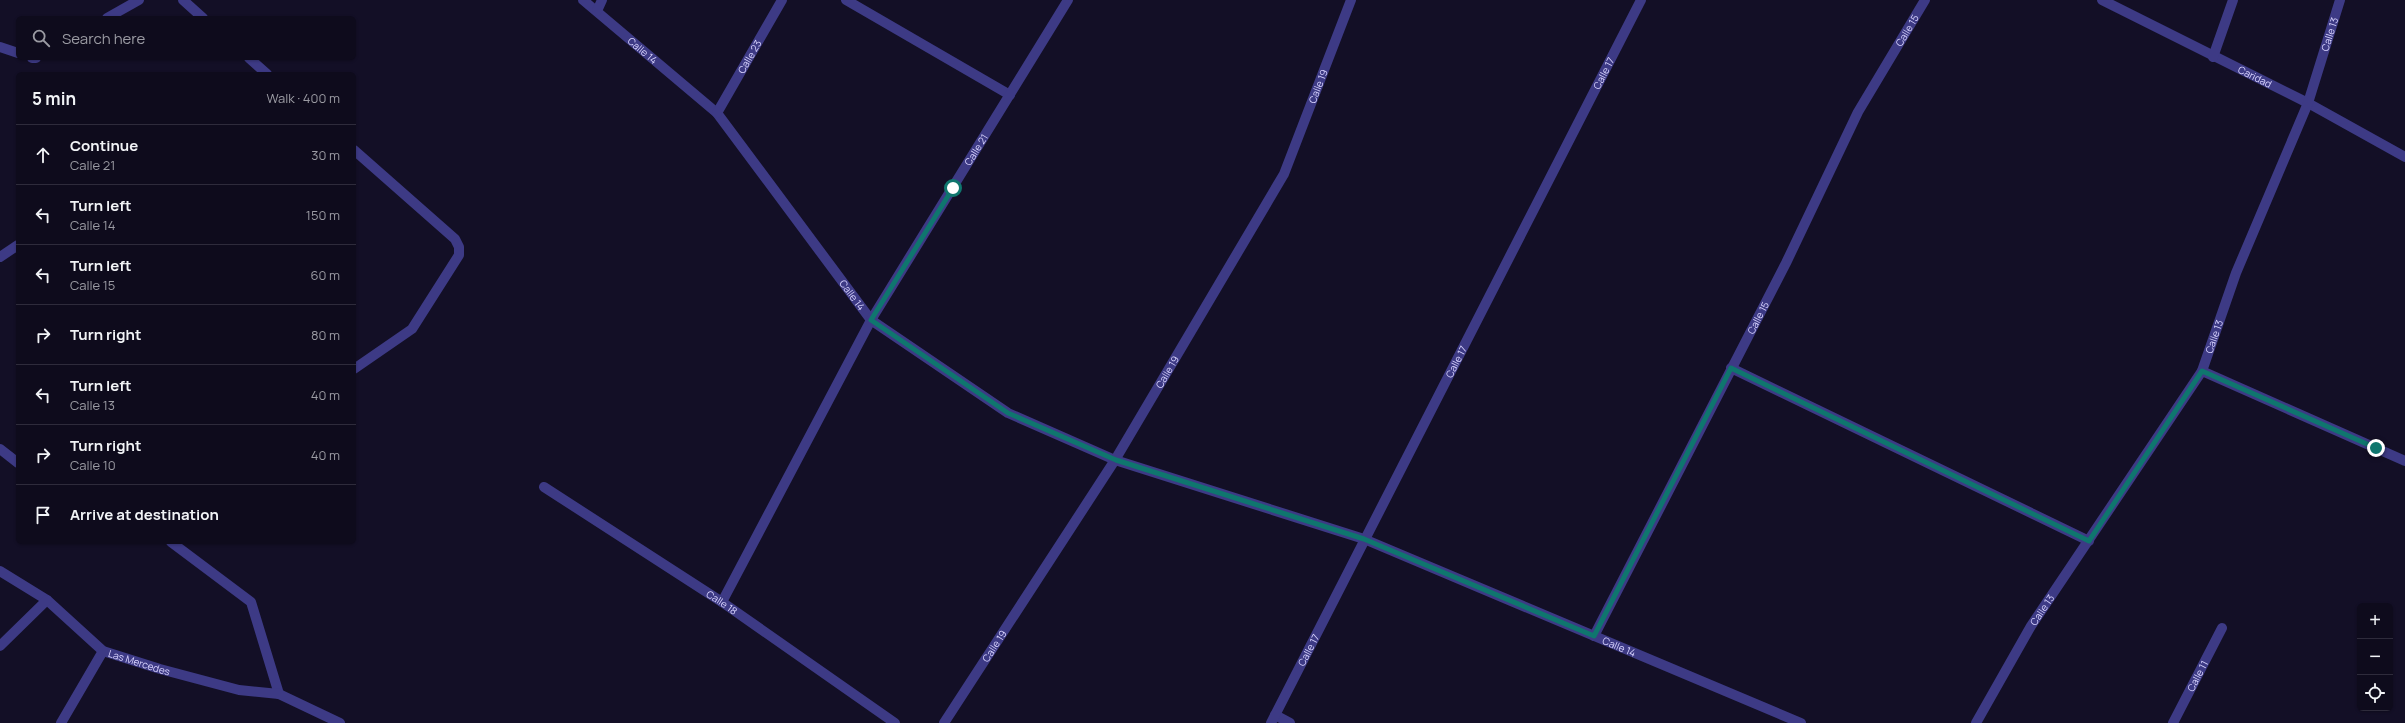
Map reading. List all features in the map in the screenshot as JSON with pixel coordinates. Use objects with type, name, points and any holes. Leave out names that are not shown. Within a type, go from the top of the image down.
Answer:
[{"type":"street","points":[[111,16],[139,0]]},
{"type":"street","points":[[183,0],[201,16]]},
{"type":"street","name":"Calle 14","points":[[583,0],[717,113],[871,320],[1008,413],[1116,460],[1364,539],[1801,723]]},
{"type":"street","points":[[597,12],[602,0]]},
{"type":"street","name":"Calle 23","points":[[717,113],[782,0]]},
{"type":"street","points":[[846,0],[1010,95]]},
{"type":"street","name":"Calle 21","points":[[722,602],[871,320],[1068,0]]},
{"type":"street","name":"Calle 19","points":[[944,723],[1116,460],[1284,174],[1351,0]]},
{"type":"street","name":"Calle 17","points":[[1273,719],[1641,0]]},
{"type":"street","name":"Calle 15","points":[[1594,636],[1786,263],[1858,112],[1925,0]]},
{"type":"street","name":"Caridad","points":[[2102,0],[2213,57],[2308,103],[2405,157]]},
{"type":"street","points":[[2213,57],[2233,0]]},
{"type":"street","name":"Calle 13","points":[[1976,723],[2031,626],[2202,371],[2236,273],[2308,103],[2340,0]]},
{"type":"street","points":[[0,47],[16,52]]},
{"type":"street","points":[[251,60],[265,72]]},
{"type":"street","points":[[356,152],[455,239],[459,247],[459,255],[412,329],[356,368]]},
{"type":"street","points":[[0,257],[16,246]]},
{"type":"street","points":[[1731,368],[2089,541]]},
{"type":"street","points":[[2202,371],[2405,461]]},
{"type":"street","points":[[0,449],[16,462]]},
{"type":"street","name":"Calle 18","points":[[544,487],[722,602],[896,723]]},
{"type":"street","points":[[175,544],[251,602],[279,694]]},
{"type":"street","name":"Las Mercedes","points":[[0,571],[48,600],[103,651],[160,669],[239,690],[279,694],[340,723]]},
{"type":"street","points":[[0,646],[48,600]]},
{"type":"street","name":"Calle 11","points":[[2173,723],[2222,628]]},
{"type":"street","points":[[61,723],[103,651]]},
{"type":"street","points":[[1273,719],[1290,723]]},
{"type":"route","points":[[953,188],[871,320],[1008,413],[1116,460],[1364,539],[1594,636],[1731,368],[2089,541],[2202,371],[2376,448]]}]
